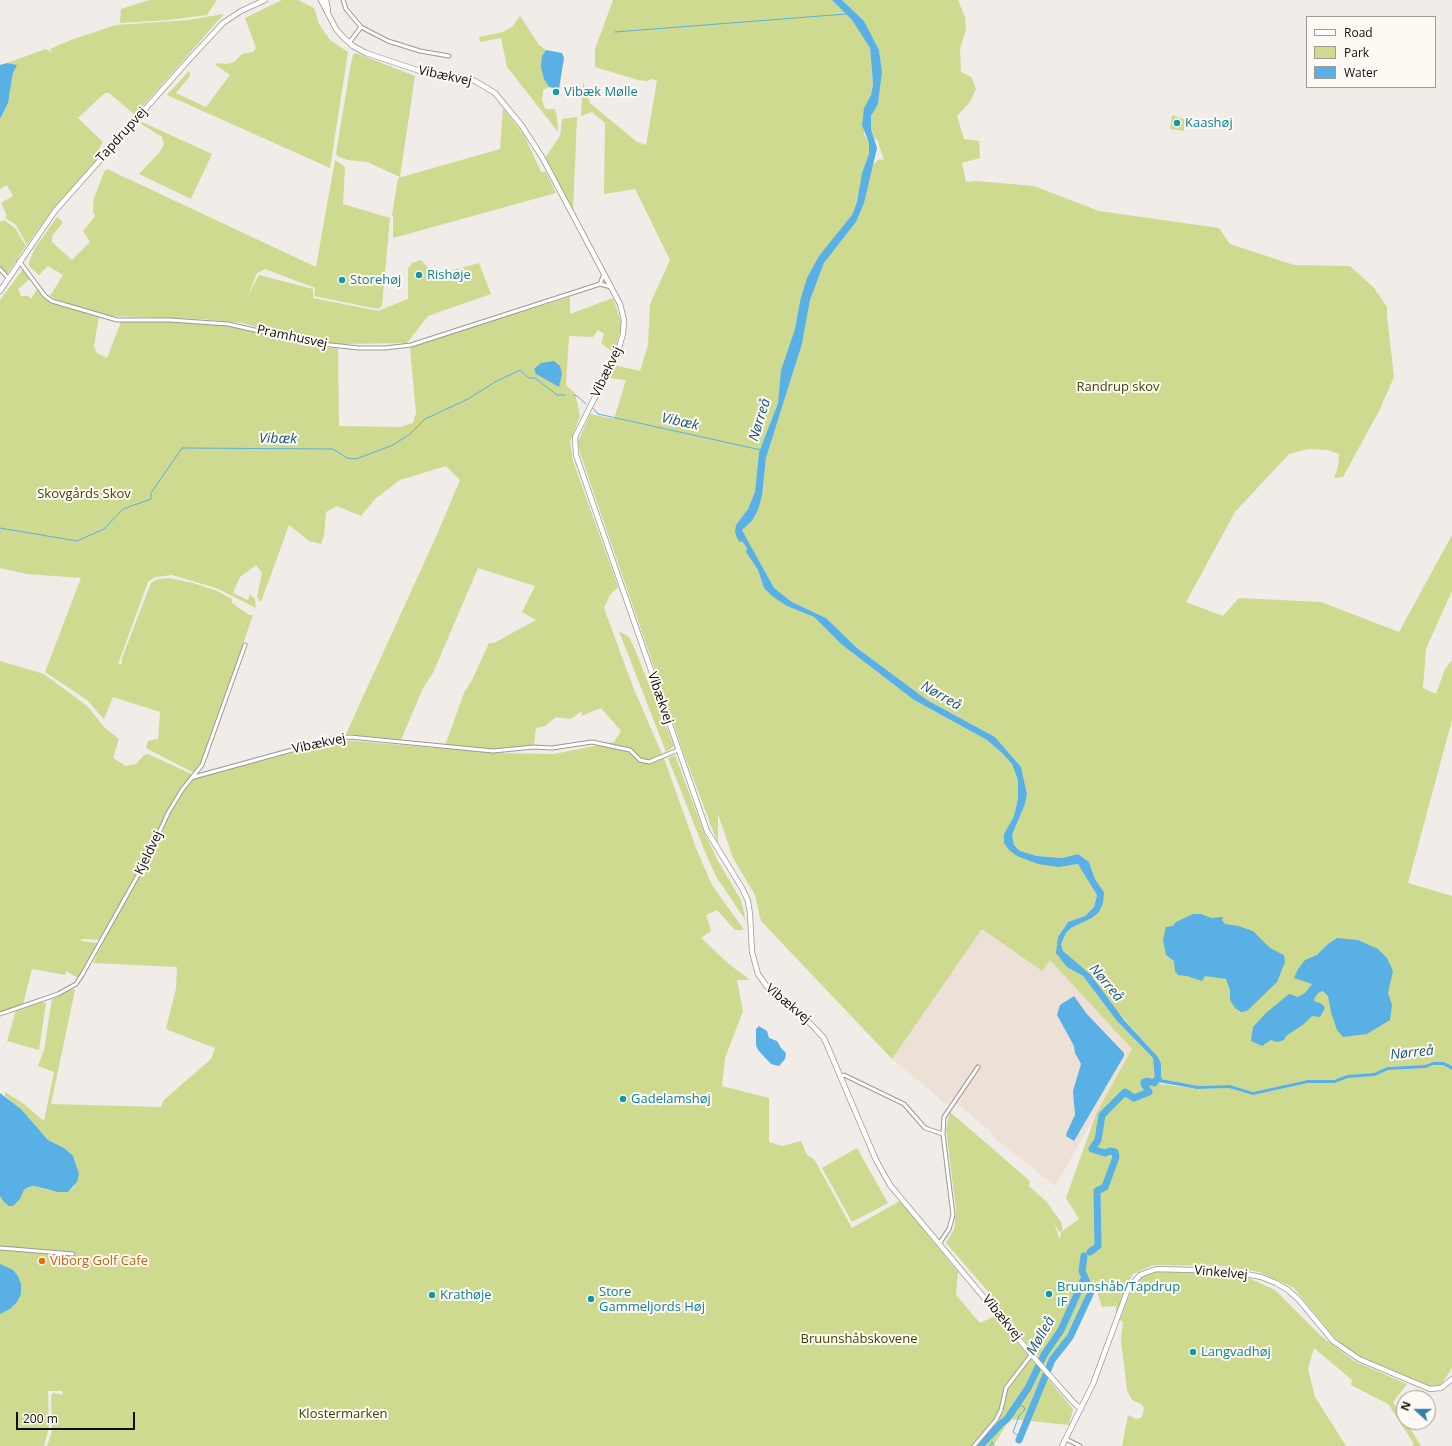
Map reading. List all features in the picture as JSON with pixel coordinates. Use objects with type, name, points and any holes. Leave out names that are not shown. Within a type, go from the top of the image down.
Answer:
[{"type":"street","name":"Tapdrupvej","points":[[0,291],[54,211],[223,24],[241,11],[265,0]]},
{"type":"street","name":"Vibækvej","points":[[321,0],[336,29],[349,43],[366,53],[426,72],[475,81],[496,93],[522,126],[542,157],[612,288],[620,304],[624,320],[623,334],[618,351],[578,428],[574,447],[707,832],[742,888],[748,901],[752,952],[758,974],[771,992],[805,1018],[824,1038],[876,1160],[890,1185],[1037,1361],[1081,1409]]},
{"type":"street","name":"Vibækvej","points":[[326,0],[328,12]]},
{"type":"street","name":"Vibækvej","points":[[344,0],[346,9],[361,27],[388,41],[420,51],[449,56]]},
{"type":"street","points":[[349,43],[361,27]]},
{"type":"street","name":"Pramhusvej","points":[[19,261],[45,296],[52,301],[117,320],[170,320],[228,324],[312,343],[359,348],[385,348],[412,345],[600,284]]},
{"type":"street","points":[[0,269],[8,278]]},
{"type":"street","points":[[604,274],[600,284],[612,288]]},
{"type":"street","name":"Kjeldvej","points":[[0,1014],[58,994],[76,984],[146,861],[168,813],[182,790],[194,777],[208,752],[245,645]]},
{"type":"street","name":"Vibækvej","points":[[194,777],[318,743],[350,737],[445,747],[493,750],[534,747],[552,748],[592,742],[630,750],[640,760],[649,762],[678,750]]},
{"type":"street","points":[[939,1244],[949,1229],[953,1215],[943,1134],[944,1117],[978,1068]]},
{"type":"street","points":[[841,1077],[844,1075],[904,1104],[925,1128],[943,1134]]},
{"type":"street","points":[[0,1248],[73,1254]]},
{"type":"street","name":"Vinkelvej","points":[[1062,1446],[1104,1359],[1128,1289],[1140,1275],[1156,1269],[1230,1271],[1260,1277],[1276,1283],[1288,1290],[1299,1300],[1333,1341],[1359,1359],[1430,1388],[1441,1388],[1452,1379]]},
{"type":"street","points":[[974,1446],[996,1420],[1001,1410],[1006,1388],[1032,1354]]},
{"type":"street","points":[[1066,1439],[1080,1446]]},
{"type":"shaded area","points":[[982,929],[1042,971],[1050,959],[1133,1050],[1055,1186],[992,1136],[991,1132],[952,1099],[947,1105],[892,1059]]},
{"type":"green space","points":[[149,0],[217,0],[207,15],[168,20],[120,23],[121,9]]},
{"type":"green space","points":[[282,0],[298,0],[314,8],[319,24],[330,40],[348,52],[330,168],[167,95],[189,71],[190,76],[176,93],[206,107],[230,75],[216,65],[217,63],[226,64],[234,62],[242,54],[253,52],[256,48],[245,18]]},
{"type":"green space","points":[[613,0],[832,0],[852,20],[870,48],[873,84],[871,95],[864,108],[864,134],[869,143],[869,154],[862,173],[857,202],[852,215],[800,301],[795,329],[781,370],[778,403],[759,452],[755,492],[748,509],[736,525],[747,548],[746,552],[758,570],[764,588],[787,606],[814,617],[841,644],[914,700],[987,740],[1012,764],[1018,779],[1018,798],[1014,816],[1004,834],[1009,850],[1059,867],[1078,864],[1081,867],[1097,895],[1094,907],[1085,916],[1068,922],[1058,937],[1067,967],[1083,976],[1117,1021],[1153,1058],[1155,1080],[1161,1084],[1197,1089],[1229,1088],[1253,1095],[1308,1083],[1335,1083],[1348,1078],[1375,1076],[1388,1070],[1426,1068],[1433,1065],[1443,1065],[1452,1070],[1452,1368],[1441,1385],[1430,1386],[1361,1357],[1348,1349],[1334,1337],[1294,1288],[1259,1272],[1224,1266],[1153,1265],[1133,1274],[1116,1315],[1116,1306],[1102,1307],[1093,1280],[1050,1370],[1000,1312],[993,1302],[992,1296],[946,1243],[954,1229],[956,1210],[946,1129],[950,1112],[1030,1181],[1029,1186],[1046,1201],[1061,1222],[1063,1230],[1059,1232],[1054,1223],[1060,1240],[1061,1232],[1079,1219],[1066,1198],[1096,1114],[1132,1049],[1050,960],[1042,971],[982,929],[892,1059],[761,921],[755,895],[733,858],[718,814],[718,844],[684,754],[580,453],[578,442],[590,414],[614,419],[626,380],[608,378],[615,363],[618,366],[640,371],[648,345],[650,304],[670,260],[635,189],[604,194],[605,123],[592,112],[581,116],[583,82],[590,103],[637,142],[646,145],[657,81],[653,79],[647,81],[638,80],[595,67],[595,49]]},
{"type":"green space","name":"Randrup skov","points":[[842,0],[958,0],[965,17],[966,30],[960,48],[961,72],[971,77],[976,89],[970,102],[957,116],[964,139],[979,141],[980,158],[962,163],[966,182],[976,181],[1034,186],[1099,211],[1219,228],[1230,244],[1294,265],[1350,266],[1374,288],[1387,307],[1394,377],[1380,409],[1343,477],[1334,478],[1338,467],[1339,454],[1328,450],[1308,449],[1289,454],[1235,512],[1186,602],[1223,616],[1239,598],[1321,602],[1399,632],[1452,535],[1452,591],[1426,649],[1423,688],[1436,694],[1445,669],[1452,660],[1452,720],[1408,883],[1452,896],[1452,1066],[1444,1062],[1433,1062],[1425,1065],[1387,1067],[1374,1073],[1347,1075],[1334,1080],[1308,1080],[1253,1092],[1230,1085],[1198,1086],[1161,1079],[1158,1057],[1063,951],[1061,944],[1066,933],[1071,928],[1092,918],[1104,892],[1095,879],[1089,862],[1078,854],[1062,858],[1037,856],[1020,851],[1014,845],[1012,835],[1025,804],[1027,794],[1021,767],[995,737],[927,700],[857,648],[826,618],[792,602],[774,588],[742,530],[752,521],[758,510],[762,496],[766,458],[802,344],[810,300],[824,263],[856,222],[873,165],[879,159],[884,160],[877,139],[875,140],[871,129],[871,116],[878,104],[882,72],[879,50],[864,21]]},
{"type":"green space","points":[[224,14],[135,115],[109,93],[105,93],[78,118],[103,142],[97,152],[100,156],[52,210],[27,245],[16,225],[5,218],[7,216],[1,203],[13,196],[7,185],[0,189],[0,119],[8,103],[13,73],[16,65],[7,63],[46,49],[52,53],[50,49],[71,40],[116,25],[188,20]]},
{"type":"green space","points":[[520,16],[539,45],[546,50],[542,56],[544,79],[549,87],[543,90],[542,100],[545,109],[555,109],[558,132],[507,67],[501,38],[480,42],[479,37],[503,32],[513,26]]},
{"type":"green space","points":[[356,53],[415,76],[400,177],[367,162],[347,160],[337,156],[336,153],[350,69],[353,55]]},
{"type":"green space","points":[[503,108],[524,135],[541,172],[546,172],[556,193],[393,238],[392,216],[398,178],[500,149]]},
{"type":"green space","points":[[1172,115],[1186,120],[1184,131],[1170,129]]},
{"type":"green space","points":[[577,117],[573,212],[545,158],[560,136],[562,119]]},
{"type":"green space","points":[[142,122],[212,154],[191,199],[139,174],[159,153],[164,145],[162,137],[140,123]]},
{"type":"green space","points":[[335,160],[345,167],[343,204],[390,218],[382,306],[378,309],[314,296],[315,288],[265,269],[257,273],[248,295],[259,275],[313,289],[313,298],[378,311],[408,299],[408,269],[412,263],[421,260],[435,275],[479,263],[491,294],[428,316],[407,343],[338,344],[312,342],[242,323],[202,319],[108,316],[57,300],[50,296],[63,275],[48,266],[39,275],[29,266],[29,262],[35,248],[57,217],[62,221],[62,224],[52,236],[52,242],[72,260],[90,242],[83,231],[95,216],[93,211],[94,198],[104,172],[107,169],[316,267]]},
{"type":"green space","points":[[4,220],[15,228],[26,246],[7,274],[0,267],[0,222]]},
{"type":"green space","points":[[23,269],[30,279],[18,289],[21,296],[28,296],[31,299],[37,289],[53,303],[99,316],[94,346],[97,353],[107,358],[121,322],[160,321],[223,325],[309,345],[338,349],[339,426],[400,427],[413,423],[416,413],[410,349],[415,345],[570,297],[570,314],[613,298],[622,325],[614,353],[601,343],[604,334],[598,330],[593,337],[569,336],[566,385],[575,393],[580,416],[570,442],[573,461],[618,587],[610,595],[604,608],[633,687],[665,761],[696,848],[712,885],[744,930],[735,930],[717,910],[706,915],[711,931],[701,938],[729,964],[750,980],[737,980],[743,1011],[725,1058],[722,1086],[769,1098],[769,1142],[782,1146],[801,1141],[807,1155],[814,1159],[852,1228],[900,1201],[958,1272],[956,1295],[980,1323],[995,1316],[1073,1409],[1069,1425],[1010,1419],[993,1446],[47,1446],[52,1431],[51,1397],[53,1393],[63,1395],[62,1391],[48,1391],[49,1428],[44,1446],[0,1446],[0,1196],[3,1201],[20,1199],[24,1190],[28,1187],[34,1186],[47,1190],[76,1193],[68,1192],[75,1186],[64,1148],[48,1140],[21,1109],[5,1096],[5,1092],[24,1104],[44,1121],[54,1072],[38,1066],[44,1050],[52,999],[73,989],[75,990],[51,1104],[161,1107],[164,1100],[211,1059],[215,1048],[166,1028],[176,989],[177,967],[93,963],[104,940],[82,939],[81,941],[98,943],[78,978],[66,971],[65,975],[32,969],[23,1004],[0,1012],[0,661],[44,674],[87,706],[105,728],[119,739],[113,758],[126,766],[136,764],[144,755],[148,754],[198,777],[343,740],[495,753],[554,754],[614,742],[621,731],[601,708],[581,716],[582,711],[571,719],[556,717],[545,726],[536,728],[534,745],[492,749],[445,746],[464,693],[472,680],[489,643],[494,643],[536,620],[522,612],[535,586],[478,568],[433,673],[423,688],[401,740],[346,734],[439,530],[460,480],[446,466],[400,480],[375,499],[361,516],[337,506],[326,512],[324,536],[321,544],[309,541],[289,525],[261,602],[257,597],[262,573],[256,565],[240,577],[233,593],[248,600],[250,594],[255,599],[256,608],[216,588],[172,575],[155,577],[148,582],[118,664],[122,664],[122,658],[151,583],[158,579],[169,578],[193,583],[217,591],[232,599],[232,603],[249,615],[253,615],[204,757],[194,773],[146,748],[148,741],[158,739],[160,712],[113,697],[104,719],[87,700],[45,672],[81,578],[27,574],[0,568],[0,300]]},
{"type":"green space","points":[[619,631],[629,637],[633,645],[674,746],[666,752]]},
{"type":"green space","points":[[675,755],[703,830],[718,861],[741,900],[746,921],[717,878],[705,852],[668,758]]},
{"type":"green space","points":[[41,1002],[46,1003],[39,1050],[7,1041],[16,1010]]},
{"type":"green space","points":[[857,1148],[888,1203],[852,1222],[822,1168]]},
{"type":"green space","points":[[1164,1270],[1238,1273],[1275,1290],[1321,1336],[1354,1361],[1407,1384],[1402,1390],[1396,1390],[1396,1398],[1393,1402],[1396,1407],[1396,1416],[1388,1404],[1351,1385],[1352,1380],[1314,1348],[1308,1369],[1315,1397],[1346,1446],[1122,1446],[1128,1415],[1136,1419],[1141,1418],[1144,1408],[1141,1404],[1132,1400],[1127,1390],[1121,1340],[1123,1323],[1120,1320],[1133,1285],[1142,1276],[1150,1272]]},
{"type":"green space","points":[[1405,1430],[1411,1430],[1421,1446],[1412,1446],[1414,1444]]},
{"type":"water","points":[[832,0],[842,0],[864,21],[879,50],[882,72],[878,104],[871,116],[871,129],[877,148],[864,203],[856,222],[824,263],[810,300],[802,344],[766,458],[762,496],[758,510],[752,521],[742,530],[774,588],[792,602],[826,618],[857,648],[927,700],[995,737],[1021,767],[1027,794],[1025,804],[1012,835],[1014,845],[1020,851],[1037,856],[1062,858],[1078,854],[1089,862],[1095,879],[1104,892],[1103,903],[1099,912],[1092,918],[1071,928],[1066,933],[1061,944],[1063,951],[1091,975],[1124,1020],[1158,1057],[1161,1064],[1161,1079],[1198,1086],[1230,1085],[1253,1092],[1308,1080],[1334,1080],[1347,1075],[1374,1073],[1387,1067],[1425,1065],[1433,1062],[1444,1062],[1452,1066],[1452,1070],[1443,1065],[1433,1065],[1426,1068],[1388,1070],[1375,1076],[1348,1078],[1335,1083],[1308,1083],[1253,1095],[1229,1088],[1197,1089],[1158,1082],[1155,1080],[1153,1058],[1117,1021],[1083,976],[1067,967],[1056,953],[1058,937],[1068,922],[1085,916],[1094,907],[1097,895],[1078,864],[1059,867],[1038,864],[1017,856],[1009,850],[1004,843],[1004,834],[1014,816],[1018,798],[1018,780],[1012,764],[987,740],[914,700],[841,644],[814,617],[787,606],[772,596],[764,588],[758,570],[746,552],[747,548],[742,541],[740,542],[737,538],[735,532],[736,525],[748,509],[755,492],[759,452],[778,403],[781,370],[795,329],[800,301],[807,278],[819,256],[852,215],[857,202],[862,173],[869,154],[869,143],[862,125],[864,108],[871,95],[873,84],[870,48],[852,20]]},
{"type":"water","points":[[546,50],[562,53],[564,58],[559,89],[549,87],[544,79],[541,67],[542,56]]},
{"type":"water","points":[[7,63],[17,65],[13,73],[8,103],[0,119],[0,65]]},
{"type":"water","points":[[554,361],[560,366],[562,374],[559,387],[536,374],[534,369],[541,363]]},
{"type":"water","points":[[1193,914],[1201,914],[1211,918],[1223,917],[1222,920],[1225,924],[1238,926],[1253,931],[1270,948],[1284,955],[1285,962],[1277,982],[1247,1011],[1241,1012],[1235,1008],[1230,1000],[1230,990],[1226,979],[1205,976],[1202,981],[1187,976],[1178,975],[1175,971],[1174,961],[1166,955],[1163,940],[1166,927],[1173,926],[1176,922]]},
{"type":"water","points":[[1337,938],[1358,940],[1378,949],[1387,958],[1393,971],[1388,993],[1392,1005],[1390,1020],[1367,1034],[1343,1037],[1337,1030],[1328,996],[1323,991],[1318,993],[1314,999],[1314,1001],[1322,1004],[1325,1008],[1320,1017],[1312,1016],[1304,1024],[1286,1036],[1284,1040],[1277,1042],[1271,1040],[1262,1046],[1251,1041],[1253,1027],[1266,1013],[1289,994],[1298,997],[1305,993],[1312,984],[1294,978],[1298,969],[1305,960],[1317,955],[1328,944]]},
{"type":"water","points":[[1074,996],[1086,1013],[1124,1053],[1124,1056],[1074,1141],[1066,1136],[1075,1115],[1073,1091],[1081,1064],[1075,1053],[1074,1046],[1057,1015],[1060,1005]]},
{"type":"water","points":[[759,1026],[767,1031],[769,1038],[777,1041],[786,1053],[785,1059],[779,1066],[771,1064],[758,1050],[756,1045],[756,1029]]},
{"type":"water","points":[[0,1093],[21,1109],[48,1140],[64,1148],[73,1156],[79,1174],[77,1182],[68,1192],[58,1192],[34,1186],[28,1187],[24,1190],[20,1199],[13,1206],[9,1206],[3,1201],[0,1196]]},
{"type":"water","points":[[0,1264],[13,1270],[18,1276],[21,1284],[21,1294],[17,1302],[10,1309],[0,1314]]},
{"type":"waterway","points":[[615,32],[846,14]]},
{"type":"waterway","name":"Vibæk","points":[[0,528],[77,541],[104,529],[123,509],[151,499],[151,493],[182,448],[333,449],[347,458],[356,459],[393,445],[410,434],[425,419],[468,399],[495,382],[520,370],[529,378],[535,378],[557,395],[565,395]]},
{"type":"waterway","name":"Vibæk","points":[[574,395],[586,404]]},
{"type":"waterway","name":"Vibæk","points":[[593,408],[598,414],[761,450]]},
{"type":"waterway","name":"Mølleå","points":[[1090,1252],[1098,1246],[1097,1191],[1105,1187],[1116,1157],[1115,1152],[1110,1151],[1105,1153],[1092,1149],[1098,1140],[1102,1115],[1125,1092],[1134,1098],[1149,1092],[1144,1082],[1147,1081],[1154,1083],[1158,1078]]},
{"type":"waterway","points":[[1019,1440],[1052,1360],[1070,1337],[1091,1292],[1082,1271],[1084,1256]]},
{"type":"waterway","name":"Mølleå","points":[[1002,1423],[1007,1419],[1028,1388],[1044,1355],[1061,1330],[1084,1279]]},
{"type":"waterway","points":[[1016,1406],[1023,1406],[1025,1409],[1019,1416],[1013,1432],[1020,1437]]},
{"type":"waterway","name":"Mølleå","points":[[980,1446],[999,1426]]},
{"type":"waterway","points":[[990,1446],[992,1442],[994,1446]]},
{"type":"place","name":"Vibæk Mølle","points":[[556,92]]},
{"type":"place","name":"Kaashøj","points":[[1177,123]]},
{"type":"place","name":"Rishøje","points":[[419,275]]},
{"type":"place","name":"Storehøj","points":[[342,280]]},
{"type":"place","name":"Gadelamshøj","points":[[623,1099]]},
{"type":"place","name":"Viborg Golf Cafe","points":[[42,1261]]},
{"type":"place","name":"Bruunshåb/Tapdrup IF","points":[[1049,1294]]},
{"type":"place","name":"Krathøje","points":[[432,1295]]},
{"type":"place","name":"Store Gammeljords Høj","points":[[591,1299]]},
{"type":"place","name":"Langvadhøj","points":[[1193,1352]]},
{"type":"water label","name":"Nørreå","points":[[760,420]]},
{"type":"water label","name":"Nørreå","points":[[941,696]]},
{"type":"water label","name":"Nørreå","points":[[1106,983]]},
{"type":"water label","name":"Nørreå","points":[[1412,1053]]},
{"type":"park label","name":"Skovgårds Skov","points":[[84,494]]},
{"type":"park label","name":"Bruunshåbskovene","points":[[859,1339]]},
{"type":"park label","name":"Klostermarken","points":[[343,1414]]}]
